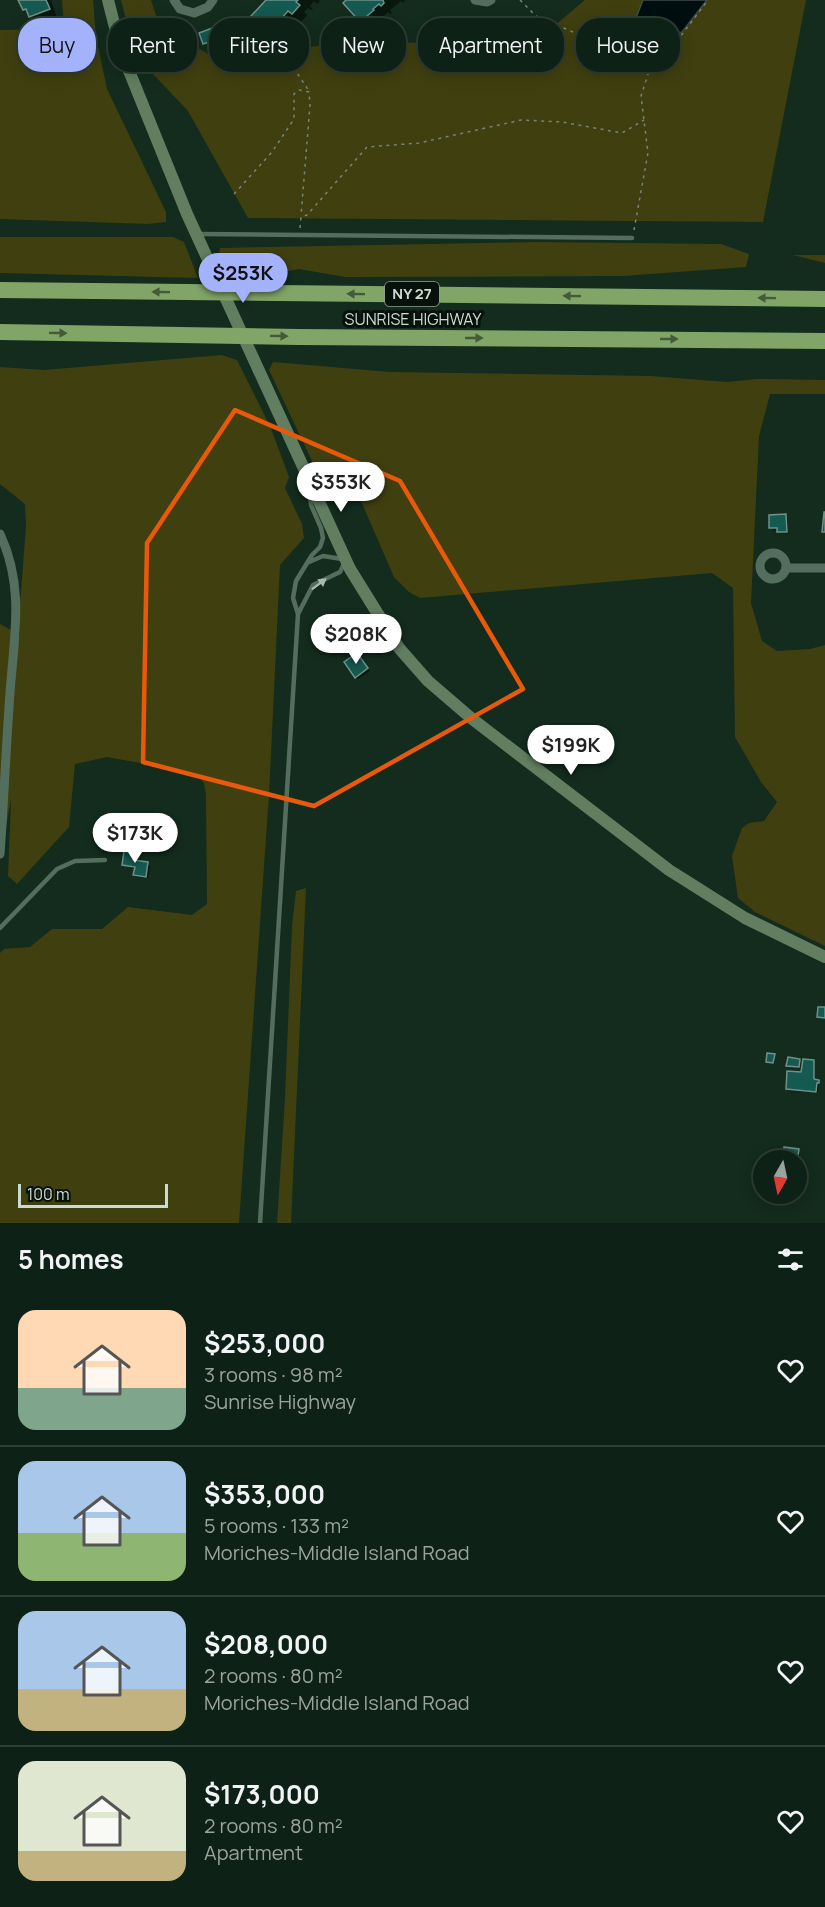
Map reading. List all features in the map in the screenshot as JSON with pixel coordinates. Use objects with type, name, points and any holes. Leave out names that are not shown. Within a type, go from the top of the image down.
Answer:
[{"type":"highway","name":"SUNRISE HIGHWAY","points":[[0,290],[825,299]]},
{"type":"highway","name":"SUNRISE HIGHWAY","points":[[0,332],[310,337],[825,340]]},
{"type":"main road","points":[[108,0],[121,51],[195,234],[346,561],[399,648],[428,681],[471,718],[677,876],[745,918],[825,957]]},
{"type":"street","points":[[174,0],[180,9],[194,13],[208,7],[213,0]]},
{"type":"street","points":[[475,0],[487,2],[491,0]]},
{"type":"street","points":[[0,534],[7,549],[16,587],[16,630],[0,854]]},
{"type":"street","points":[[787,568],[825,568]]},
{"type":"lane","points":[[195,234],[632,238]]},
{"type":"lane","points":[[260,1223],[298,614],[293,598],[300,573],[323,538],[311,505],[309,479]]},
{"type":"lane","points":[[298,614],[313,585],[340,572],[346,561],[334,556],[323,556],[309,562]]},
{"type":"lane","points":[[0,928],[57,869],[75,861],[105,860]]},
{"type":"path","points":[[520,0],[536,16],[576,33]]},
{"type":"path","points":[[680,35],[708,0]]},
{"type":"path","points":[[296,72],[309,92],[310,105],[300,235]]},
{"type":"path","points":[[632,238],[648,153],[641,96],[648,72]]},
{"type":"path","points":[[234,194],[272,153],[294,119],[294,94],[299,90],[309,92]]},
{"type":"path","points":[[300,217],[307,215],[368,147],[419,143],[521,120],[562,122],[622,133],[644,120]]},
{"type":"highlighted area","points":[[235,410],[400,481],[523,689],[314,806],[143,762],[147,543]]},
{"type":"shaded area","points":[[62,0],[93,0],[94,18],[63,18]]},
{"type":"shaded area","points":[[121,0],[151,0],[157,18],[126,18]]},
{"type":"shaded area","points":[[585,0],[643,0],[636,18],[576,18],[576,72],[680,72],[680,32],[707,0],[806,0],[763,222],[248,218],[188,111],[151,72],[197,72],[197,47],[209,54],[209,72],[309,72],[309,47],[321,46],[321,72],[406,72],[406,43],[418,42],[418,72],[564,72],[564,18]]},
{"type":"shaded area","points":[[643,0],[707,0],[680,33],[680,18],[636,18]]},
{"type":"shaded area","points":[[0,30],[18,30],[18,72],[96,72],[96,37],[107,89],[166,212],[166,222],[148,224],[0,219]]},
{"type":"shaded area","points":[[0,237],[173,237],[184,242],[198,278],[0,273]]},
{"type":"shaded area","points":[[541,242],[721,244],[749,254],[746,267],[623,276],[345,277],[299,269],[249,279],[231,278],[218,258],[220,248]]},
{"type":"shaded area","points":[[793,255],[825,255],[825,263]]},
{"type":"shaded area","points":[[222,355],[237,360],[270,426],[289,477],[285,488],[302,524],[304,538],[280,565],[269,795],[239,1223],[0,1223],[0,953],[4,949],[30,947],[52,929],[102,929],[128,907],[192,915],[207,904],[206,794],[204,783],[195,773],[107,757],[75,764],[69,827],[17,884],[8,876],[11,799],[0,861],[0,624],[20,635],[26,527],[25,504],[0,484],[0,367],[44,370]]},
{"type":"shaded area","points":[[273,362],[390,372],[651,376],[727,382],[757,379],[825,380],[825,394],[770,394],[759,436],[751,603],[762,641],[777,651],[810,649],[825,645],[825,946],[755,912],[738,898],[732,856],[742,828],[749,823],[764,821],[777,802],[761,782],[735,737],[733,588],[712,573],[420,598],[409,592],[394,577],[354,485],[341,469],[321,480],[269,370]]},
{"type":"shaded area","points":[[306,888],[291,1223],[277,1223],[292,926],[296,891]]},
{"type":"building","points":[[18,0],[46,0],[50,9],[29,17],[26,9],[23,10]]},
{"type":"building","points":[[266,0],[298,0],[296,2],[300,5],[292,14],[288,11],[282,18],[253,18],[251,16]]},
{"type":"building","points":[[346,0],[383,0],[384,3],[381,6],[379,4],[365,18],[356,18],[343,3]]},
{"type":"building","points":[[209,29],[209,42],[203,44],[199,33]]},
{"type":"building","points":[[824,512],[825,532],[822,532]]},
{"type":"building","points":[[786,514],[787,532],[777,532],[777,528],[769,528],[769,515]]},
{"type":"building","points":[[357,653],[368,668],[355,678],[344,662]]},
{"type":"building","points":[[124,851],[134,853],[133,860],[148,862],[146,877],[133,875],[135,867],[122,865]]},
{"type":"building","points":[[818,1007],[825,1007],[825,1018],[817,1017]]},
{"type":"building","points":[[767,1053],[775,1054],[773,1063],[766,1062]]},
{"type":"building","points":[[788,1057],[800,1059],[799,1067],[786,1066]]},
{"type":"building","points":[[803,1059],[814,1060],[814,1079],[819,1080],[816,1092],[786,1089],[787,1071],[801,1072]]},
{"type":"building","points":[[784,1147],[799,1149],[799,1150],[784,1150]]}]
